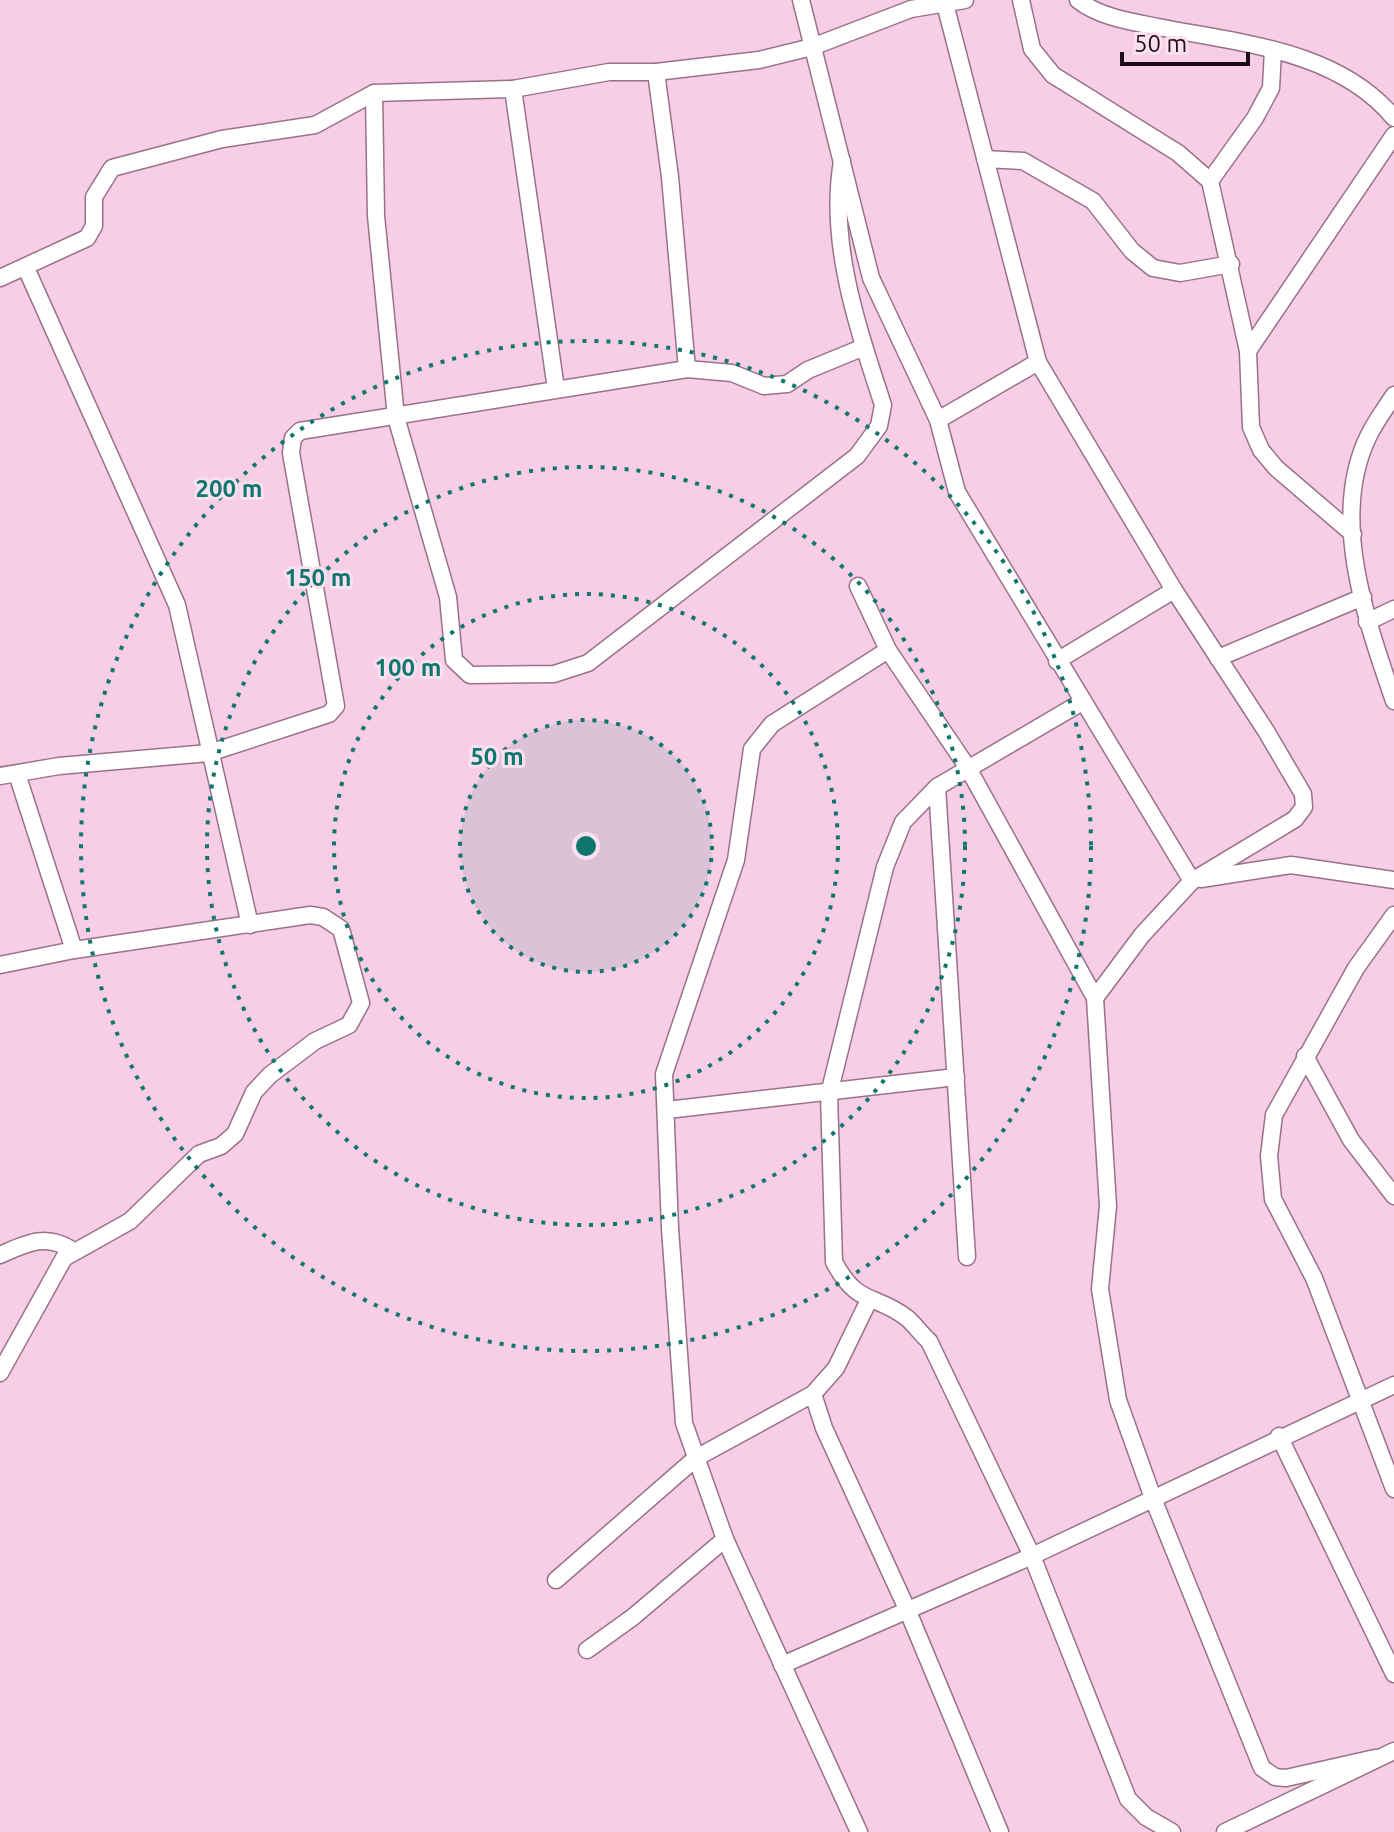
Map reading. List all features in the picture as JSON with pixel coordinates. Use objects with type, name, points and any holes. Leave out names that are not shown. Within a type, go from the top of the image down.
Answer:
[{"type":"street","points":[[801,0],[871,278],[938,420],[957,492],[1192,881]]},
{"type":"street","points":[[0,278],[87,238],[94,226],[94,197],[112,168],[222,139],[315,125],[374,93],[513,89],[609,72],[656,72],[759,60],[812,47],[911,9],[965,0]]},
{"type":"street","points":[[1021,0],[1032,49],[1053,75],[1178,153],[1210,181],[1248,351],[1247,408],[1261,450],[1276,468],[1353,534]]},
{"type":"street","points":[[1078,0],[1088,8],[1132,22],[1273,50],[1337,71],[1394,118]]},
{"type":"street","points":[[945,2],[1038,362],[1174,590],[1303,794],[1304,807],[1295,819],[1192,881],[1142,935],[1095,998]]},
{"type":"street","points":[[1210,181],[1255,118],[1271,88],[1273,50]]},
{"type":"street","points":[[656,72],[670,177],[687,369]]},
{"type":"street","points":[[513,89],[556,389]]},
{"type":"street","points":[[374,93],[376,216],[396,417],[448,597],[454,660],[470,675],[554,674],[588,663],[857,456],[879,426],[883,405],[864,347],[847,277],[835,200],[842,161]]},
{"type":"street","points":[[1248,351],[1394,135]]},
{"type":"street","points":[[985,159],[1023,161],[1093,201],[1132,251],[1153,268],[1180,273],[1231,264]]},
{"type":"street","points":[[26,268],[177,605],[250,925]]},
{"type":"street","points":[[0,776],[59,766],[209,753],[329,714],[336,706],[291,453],[293,438],[312,428],[687,369],[732,373],[764,386],[787,384],[808,370],[864,347]]},
{"type":"street","points":[[938,420],[1038,362]]},
{"type":"street","points":[[1394,395],[1367,438],[1354,483],[1353,534],[1367,622],[1394,701]]},
{"type":"street","points":[[858,586],[888,650],[968,768],[1095,998],[1108,1206],[1100,1289],[1118,1400],[1154,1501],[1262,1768],[1275,1777],[1286,1778],[1375,1758]]},
{"type":"street","points":[[1057,661],[1174,590]]},
{"type":"street","points":[[1218,658],[1363,597]]},
{"type":"street","points":[[1367,622],[1394,609]]},
{"type":"street","points":[[859,1832],[725,1539],[684,1423],[670,1228],[664,1074],[736,860],[752,749],[772,724],[888,650]]},
{"type":"street","points":[[1082,702],[937,787],[903,822],[885,867],[829,1094],[834,1262],[845,1283],[869,1300],[905,1317],[929,1341],[1032,1556],[1128,1799],[1146,1817],[1172,1832]]},
{"type":"street","points":[[17,774],[74,950]]},
{"type":"street","points":[[937,787],[967,1257]]},
{"type":"street","points":[[1192,881],[1291,865],[1394,880]]},
{"type":"street","points":[[0,965],[74,950],[310,915],[333,922],[346,939],[359,991],[358,1013],[349,1025],[315,1041],[270,1075],[254,1092],[235,1134],[221,1146],[199,1154],[130,1221],[72,1250],[64,1258],[0,1373]]},
{"type":"street","points":[[1394,915],[1356,968],[1274,1115],[1269,1156],[1273,1199],[1314,1278],[1394,1489]]},
{"type":"street","points":[[1305,1056],[1351,1140],[1394,1196]]},
{"type":"street","points":[[667,1110],[829,1094],[956,1077]]},
{"type":"street","points":[[0,1255],[45,1239],[59,1242],[72,1250]]},
{"type":"street","points":[[556,1580],[696,1458],[813,1394],[836,1368],[869,1300]]},
{"type":"street","points":[[782,1665],[1154,1501],[1279,1436],[1363,1402],[1394,1385]]},
{"type":"street","points":[[813,1394],[824,1428],[907,1609],[1000,1832]]},
{"type":"street","points":[[1279,1436],[1394,1674]]},
{"type":"street","points":[[587,1650],[633,1617],[725,1539]]},
{"type":"street","points":[[1225,1832],[1394,1751]]}]
